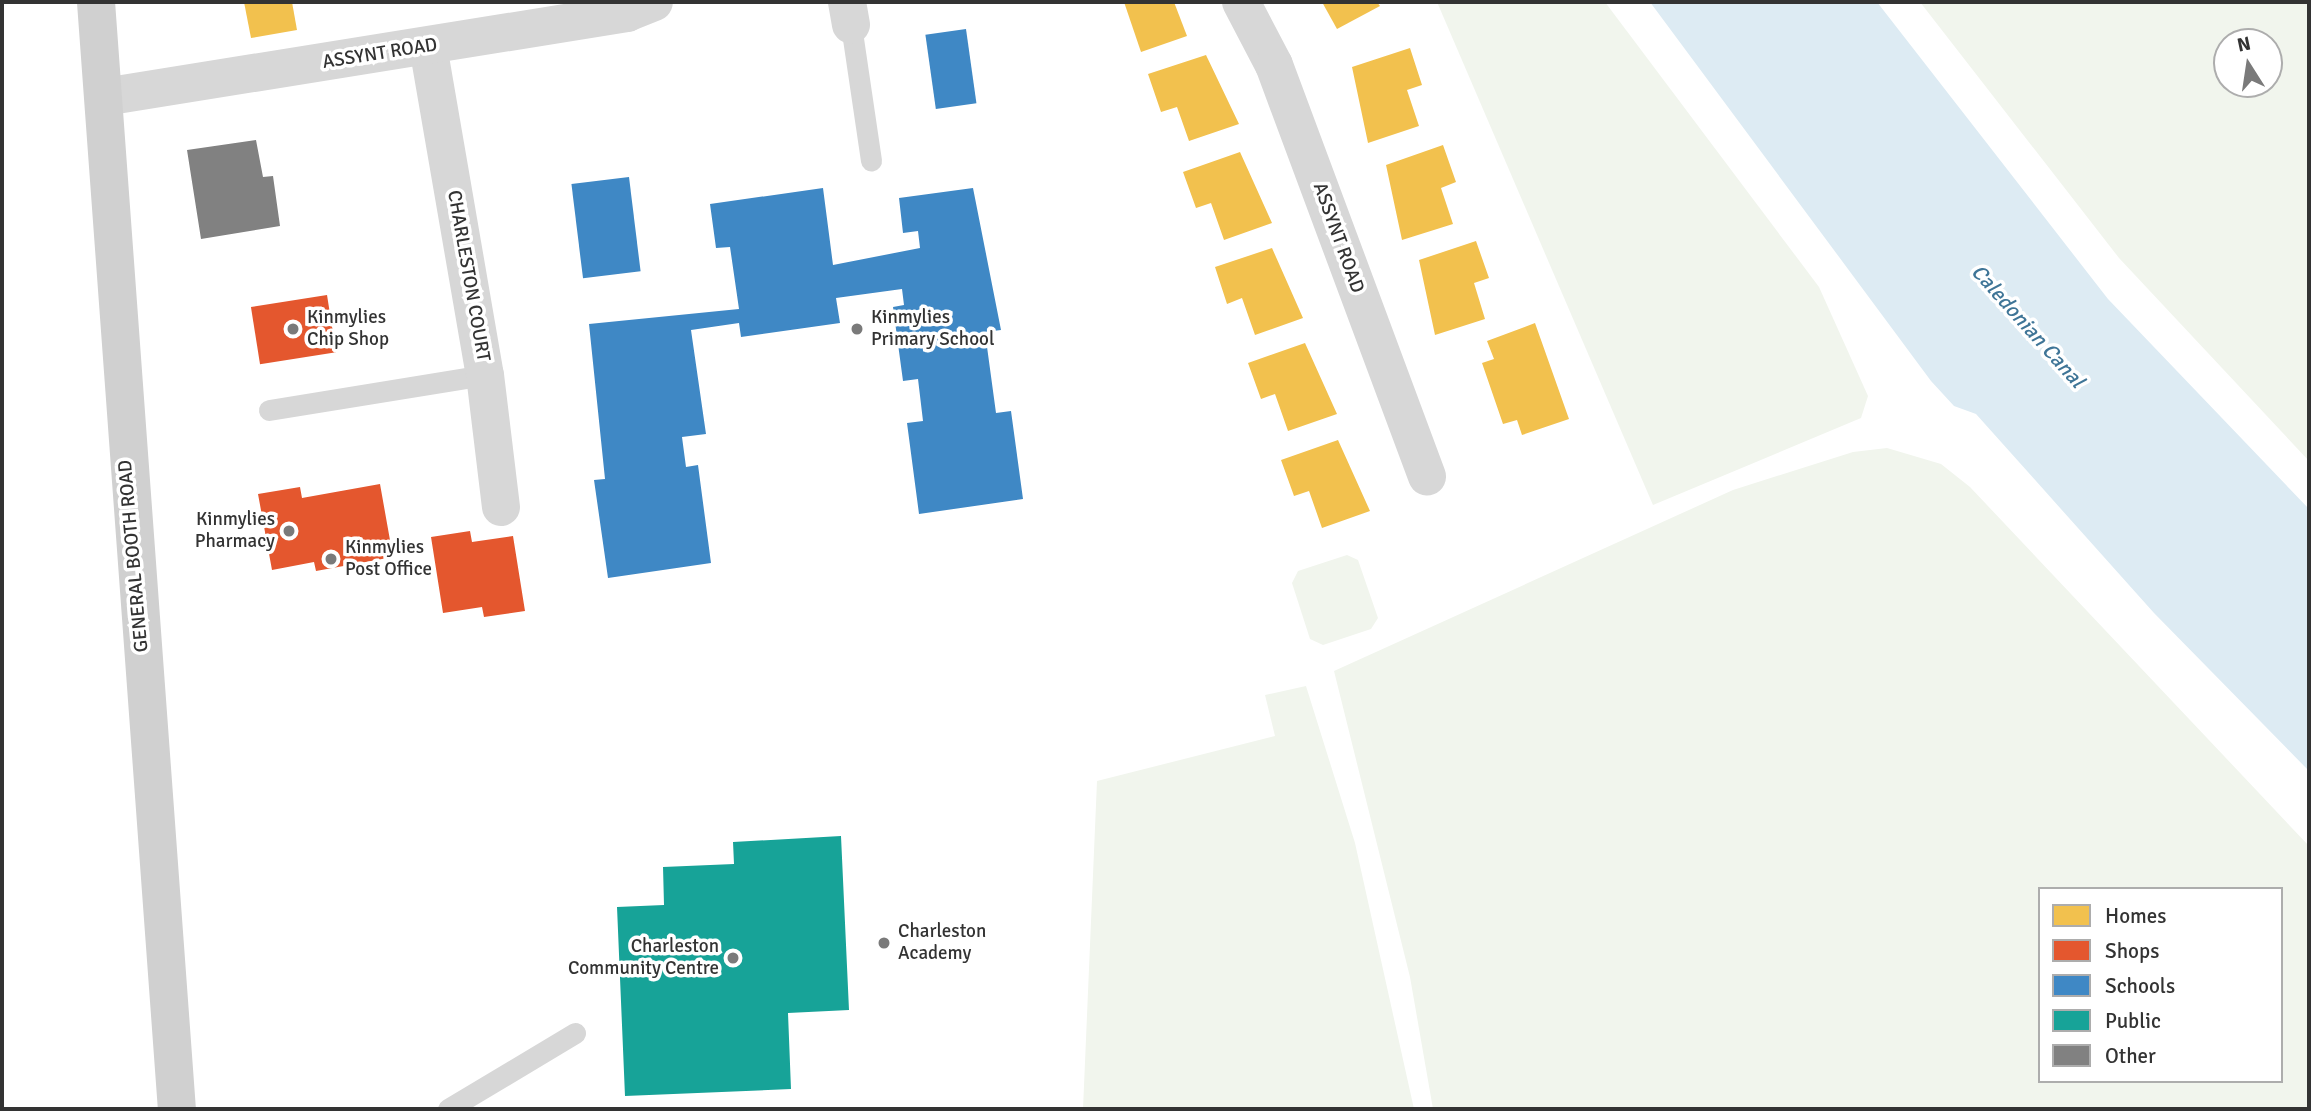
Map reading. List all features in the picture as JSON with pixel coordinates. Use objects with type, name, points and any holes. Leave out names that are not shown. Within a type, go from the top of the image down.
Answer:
[{"type":"street","name":"GENERAL BOOTH ROAD","points":[[96,2],[177,1109]]},
{"type":"street","name":"ASSYNT ROAD","points":[[104,97],[627,13],[654,2]]},
{"type":"street","name":"ASSYNT ROAD","points":[[1241,2],[1274,65],[1427,477]]},
{"type":"street","name":"CHARLESTON COURT","points":[[428,46],[485,375],[500,508]]},
{"type":"lane","points":[[849,13],[871,161]]},
{"type":"lane","points":[[269,410],[485,375]]},
{"type":"lane","points":[[448,1109],[575,1033]]},
{"type":"shaded area","points":[[1437,2],[1605,2],[1819,287],[1868,396],[1861,418],[1653,505]]},
{"type":"shaded area","points":[[1920,2],[2309,2],[2309,461],[2119,258]]},
{"type":"shaded area","points":[[1887,448],[1941,464],[1970,487],[2309,846],[2309,1109],[1433,1109],[1410,977],[1334,671],[1733,490],[1853,452]]},
{"type":"shaded area","points":[[1347,555],[1358,560],[1378,618],[1371,629],[1323,645],[1310,639],[1292,583],[1298,571]]},
{"type":"shaded area","points":[[1306,686],[1355,843],[1414,1109],[1083,1109],[1097,781],[1275,736],[1265,695]]},
{"type":"water","name":"Caledonian Canal","points":[[1650,2],[1877,2],[2108,299],[2309,509],[2309,771],[2154,613],[1976,414],[1954,406],[1931,381]]},
{"type":"building: Homes","points":[[244,2],[292,2],[297,30],[251,38]]},
{"type":"building: Homes","points":[[1124,2],[1174,2],[1187,36],[1141,52]]},
{"type":"building: Homes","points":[[1322,2],[1377,2],[1380,6],[1337,29]]},
{"type":"building: Homes","points":[[1410,48],[1422,85],[1407,90],[1419,126],[1368,143],[1352,67]]},
{"type":"building: Homes","points":[[1206,55],[1239,124],[1189,141],[1177,107],[1161,112],[1148,74]]},
{"type":"building: Homes","points":[[1443,145],[1456,182],[1441,188],[1453,224],[1402,240],[1386,165]]},
{"type":"building: Homes","points":[[1240,152],[1272,223],[1224,240],[1211,203],[1196,208],[1183,172]]},
{"type":"building: Homes","points":[[1476,241],[1489,278],[1474,283],[1485,319],[1435,335],[1419,260]]},
{"type":"building: Homes","points":[[1272,248],[1303,318],[1255,335],[1242,298],[1227,304],[1215,267]]},
{"type":"building: Homes","points":[[1535,323],[1569,419],[1522,435],[1517,420],[1503,424],[1482,363],[1494,359],[1487,341]]},
{"type":"building: Homes","points":[[1305,343],[1337,414],[1288,431],[1275,394],[1261,399],[1248,363]]},
{"type":"building: Homes","points":[[1338,440],[1370,511],[1322,528],[1309,491],[1294,496],[1281,460]]},
{"type":"building: Shops","name":"Kinmylies Chip Shop","points":[[327,295],[336,352],[260,364],[251,307]]},
{"type":"building: Shops","points":[[380,484],[393,557],[316,571],[314,562],[272,570],[258,494],[300,487],[302,498]]},
{"type":"building: Shops","points":[[470,531],[472,542],[513,536],[525,611],[484,617],[482,607],[443,613],[431,537]]},
{"type":"building: Schools","points":[[966,29],[976,103],[936,109],[925,35]]},
{"type":"building: Schools","points":[[629,177],[641,271],[583,278],[571,184]]},
{"type":"building: Schools","points":[[823,188],[833,265],[920,248],[918,231],[903,233],[899,198],[973,188],[1001,330],[985,332],[996,413],[1011,411],[1023,499],[919,514],[907,423],[923,421],[918,379],[903,381],[893,307],[904,305],[902,289],[836,298],[840,323],[741,337],[739,323],[691,330],[706,434],[682,437],[686,467],[698,465],[711,563],[608,578],[594,480],[605,479],[589,324],[739,309],[730,247],[716,248],[710,204]]},
{"type":"building: Public","name":"Charleston Community Centre","points":[[841,836],[849,1010],[788,1013],[791,1089],[625,1096],[617,907],[664,905],[663,867],[734,864],[733,842]]},
{"type":"building: Other","points":[[256,140],[263,177],[273,176],[280,226],[201,239],[187,150]]},
{"type":"place","name":"Kinmylies Chip Shop","points":[[293,329]]},
{"type":"place","name":"Kinmylies Primary School","points":[[857,329]]},
{"type":"place","name":"Kinmylies Pharmacy","points":[[289,531]]},
{"type":"place","name":"Kinmylies Post Office","points":[[331,559]]},
{"type":"place","name":"Charleston Academy","points":[[884,943]]},
{"type":"place","name":"Charleston Community Centre","points":[[733,958]]}]
